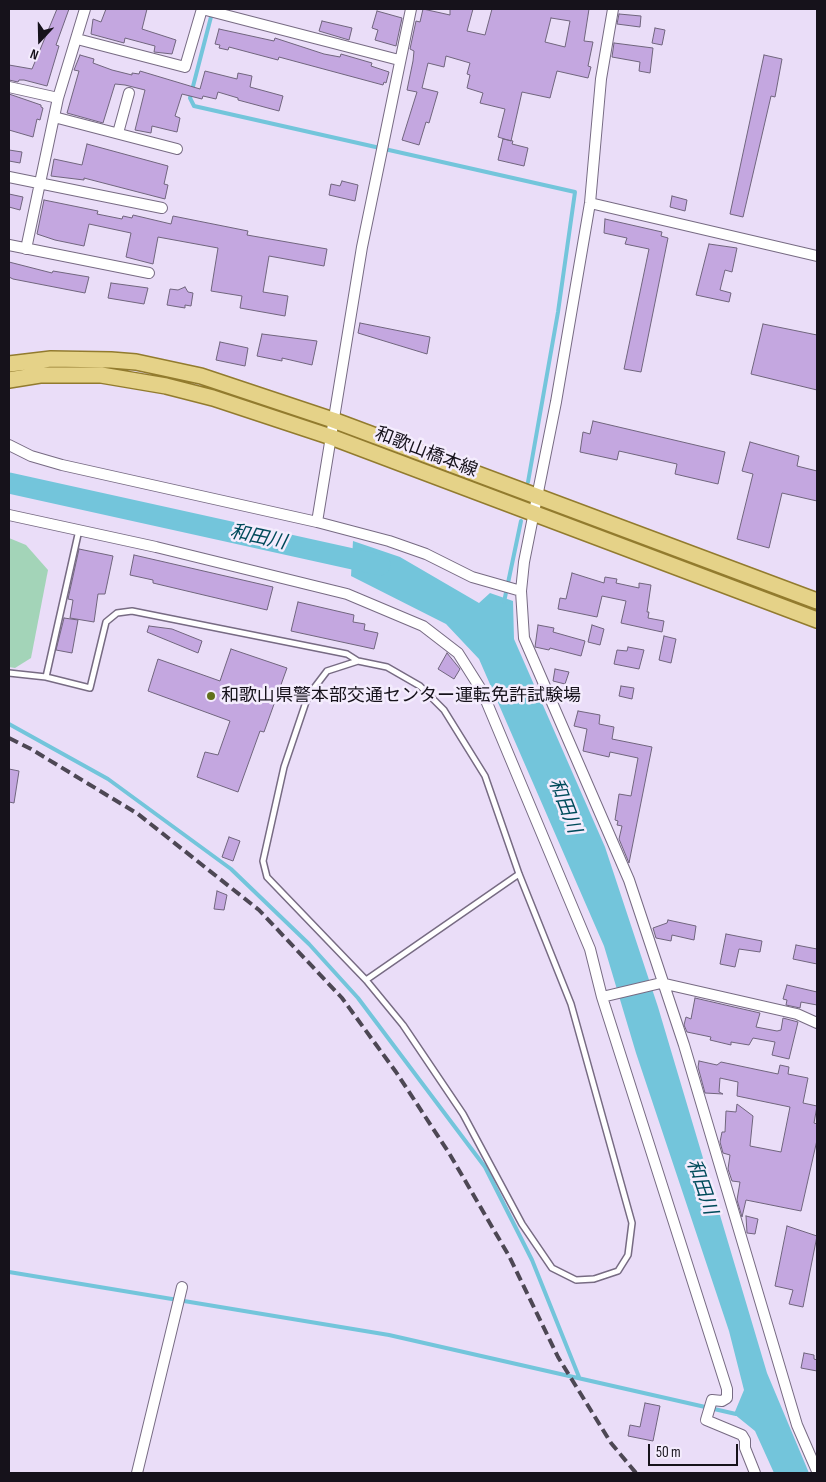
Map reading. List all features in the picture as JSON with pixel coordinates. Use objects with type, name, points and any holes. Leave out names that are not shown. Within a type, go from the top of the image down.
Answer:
[{"type":"main road","name":"和歌山橋本線","points":[[14,363],[84,359],[153,365],[201,376],[334,420],[817,601]]},
{"type":"main road","name":"和歌山橋本線","points":[[14,379],[73,374],[101,375],[166,386],[213,398],[331,437],[817,620]]},
{"type":"street","points":[[26,249],[58,98],[85,9]]},
{"type":"street","points":[[77,39],[185,67],[202,9],[224,12],[399,60]]},
{"type":"street","points":[[317,522],[362,247],[410,9]]},
{"type":"street","points":[[613,9],[601,79],[590,203],[524,562],[521,591],[524,638],[629,880],[684,1045],[797,1425],[817,1471]]},
{"type":"street","points":[[9,87],[58,98]]},
{"type":"street","points":[[118,134],[129,93]]},
{"type":"street","points":[[54,117],[177,149]]},
{"type":"street","points":[[9,176],[162,208]]},
{"type":"street","points":[[590,203],[817,256]]},
{"type":"street","points":[[9,246],[149,273]]},
{"type":"street","points":[[9,445],[31,456],[62,465],[317,522],[389,541],[426,554],[472,578],[521,591]]},
{"type":"street","points":[[9,515],[347,594],[423,626],[458,653],[482,691],[590,949],[727,1389],[727,1398],[722,1401],[712,1400],[706,1420],[742,1435],[755,1473]]},
{"type":"street","points":[[605,997],[662,983],[798,1014],[817,1023]]},
{"type":"street","points":[[137,1473],[182,1287]]},
{"type":"lane","points":[[46,677],[79,530]]},
{"type":"lane","points":[[9,673],[46,677],[90,688],[106,622],[117,613],[132,611],[347,654],[358,661],[387,667],[420,686],[444,710],[485,776],[519,874],[571,1004],[632,1224],[628,1255],[618,1271],[594,1279],[576,1280],[552,1268],[522,1224],[463,1114],[403,1024],[366,980],[267,877],[263,860],[284,767],[308,696],[328,671],[358,661]]},
{"type":"lane","points":[[366,980],[519,874]]},
{"type":"green space","points":[[9,538],[26,545],[48,570],[31,658],[15,668],[9,667]]},
{"type":"water","points":[[353,541],[400,557],[479,603],[490,593],[513,601],[514,639],[605,847],[658,1007],[767,1373],[809,1473],[774,1473],[755,1431],[734,1414],[744,1390],[729,1331],[636,1053],[604,946],[479,659],[446,624],[351,576]]},
{"type":"building","points":[[57,9],[69,9],[56,45],[59,46],[47,86],[24,80],[19,80],[18,82],[9,80],[9,65],[32,69]]},
{"type":"building","points":[[106,9],[147,9],[142,29],[176,40],[172,54],[154,52],[155,46],[125,38],[124,43],[91,34],[93,19],[101,22]]},
{"type":"building","points":[[423,9],[450,15],[450,9],[473,9],[467,31],[485,35],[492,9],[589,9],[584,41],[593,42],[588,66],[591,67],[588,78],[557,71],[550,98],[522,92],[511,141],[498,137],[505,109],[480,103],[483,93],[467,88],[470,75],[467,74],[470,63],[446,56],[444,67],[428,63],[422,88],[438,92],[429,123],[426,122],[419,145],[402,140],[417,92],[407,90],[414,51],[410,49],[416,21],[420,22]],"holes":[[[551,18],[570,21],[565,47],[545,42]]]},
{"type":"building","points":[[377,11],[402,18],[396,46],[375,40],[378,30],[372,28]]},
{"type":"building","points":[[619,14],[641,16],[640,27],[617,24]]},
{"type":"building","points":[[322,21],[352,28],[349,40],[319,31]]},
{"type":"building","points":[[655,28],[665,30],[662,45],[652,43]]},
{"type":"building","points":[[219,29],[274,41],[275,38],[324,54],[340,57],[341,54],[372,63],[371,66],[389,72],[386,83],[384,82],[383,85],[279,57],[278,60],[229,47],[228,50],[219,48],[220,45],[215,44]]},
{"type":"building","points":[[614,43],[653,48],[650,73],[639,71],[640,62],[612,57]]},
{"type":"building","points":[[80,55],[94,59],[93,63],[112,70],[132,75],[132,73],[139,74],[140,71],[200,89],[205,71],[237,79],[238,73],[252,76],[250,87],[283,96],[279,111],[238,100],[238,98],[218,92],[216,99],[203,96],[202,99],[182,94],[175,116],[180,118],[177,132],[152,126],[151,133],[135,130],[145,90],[115,84],[103,123],[67,113],[79,71],[74,70]]},
{"type":"building","points":[[764,55],[782,59],[775,97],[771,96],[743,217],[730,214]]},
{"type":"building","points":[[9,94],[41,105],[43,108],[40,120],[37,119],[33,137],[9,130]]},
{"type":"building","points":[[503,139],[513,141],[512,144],[528,148],[524,166],[498,160]]},
{"type":"building","points":[[87,144],[168,166],[164,184],[168,185],[165,199],[84,178],[84,180],[51,176],[54,159],[82,165]]},
{"type":"building","points":[[9,150],[22,152],[20,163],[9,161]]},
{"type":"building","points":[[342,181],[358,185],[355,201],[329,195],[331,184],[340,186]]},
{"type":"building","points":[[9,194],[23,197],[20,210],[9,207]]},
{"type":"building","points":[[672,196],[687,200],[685,211],[670,207]]},
{"type":"building","points":[[44,200],[98,211],[97,214],[122,219],[123,216],[132,218],[133,215],[171,224],[173,216],[248,231],[247,235],[327,249],[324,266],[269,256],[263,292],[288,296],[285,316],[240,308],[242,296],[211,291],[218,248],[158,237],[153,264],[126,257],[131,233],[89,224],[84,246],[55,240],[37,234]]},
{"type":"building","points":[[605,219],[662,232],[661,236],[668,238],[641,372],[624,369],[649,249],[625,244],[627,238],[604,233]]},
{"type":"building","points":[[709,244],[737,248],[732,272],[725,270],[720,290],[731,293],[729,302],[696,295]]},
{"type":"building","points":[[9,262],[52,273],[53,271],[89,277],[85,293],[13,279],[9,277]]},
{"type":"building","points":[[111,283],[148,288],[144,304],[108,298]]},
{"type":"building","points":[[185,287],[188,292],[193,293],[191,306],[185,305],[185,308],[167,305],[170,289],[178,290]]},
{"type":"building","points":[[360,323],[430,337],[427,354],[358,333]]},
{"type":"building","points":[[763,324],[817,335],[817,390],[751,374]]},
{"type":"building","points":[[262,334],[317,341],[312,365],[282,358],[282,361],[257,356]]},
{"type":"building","points":[[220,342],[248,348],[245,366],[216,360]]},
{"type":"building","points":[[593,421],[725,452],[718,484],[675,474],[677,464],[619,451],[617,460],[580,452],[583,432],[590,434]]},
{"type":"building","points":[[750,442],[799,456],[797,466],[817,471],[817,501],[782,493],[769,548],[737,539],[753,474],[742,471]]},
{"type":"building","points":[[79,549],[113,556],[105,594],[98,594],[94,622],[70,618],[73,600],[68,599]]},
{"type":"building","points":[[134,555],[273,587],[267,610],[153,583],[153,580],[130,575]]},
{"type":"building","points":[[572,573],[604,583],[605,577],[617,579],[616,583],[639,588],[639,583],[651,585],[647,612],[649,612],[648,618],[664,621],[662,632],[621,623],[626,601],[602,596],[597,617],[558,609],[560,598],[566,599]]},
{"type":"building","points":[[298,602],[354,615],[353,622],[365,624],[364,630],[378,633],[374,649],[291,631]]},
{"type":"building","points":[[64,618],[78,620],[72,653],[56,650]]},
{"type":"building","points":[[538,625],[554,628],[553,632],[585,641],[581,656],[550,648],[549,650],[535,647]]},
{"type":"building","points":[[592,625],[604,629],[600,645],[588,642]]},
{"type":"building","points":[[149,626],[172,629],[202,641],[198,653],[147,632]]},
{"type":"building","points":[[664,636],[676,639],[671,663],[659,660]]},
{"type":"building","points":[[628,647],[644,650],[639,669],[614,664],[617,650],[627,651]]},
{"type":"building","points":[[231,649],[287,668],[264,732],[260,731],[238,792],[197,777],[205,752],[218,755],[230,721],[148,691],[158,659],[220,681]]},
{"type":"building","points":[[447,653],[460,669],[454,679],[438,669]]},
{"type":"building","points":[[555,669],[569,672],[565,684],[553,681]]},
{"type":"building","points":[[621,686],[634,688],[632,699],[619,696]]},
{"type":"building","points":[[578,711],[600,715],[599,724],[614,727],[612,739],[652,747],[629,863],[619,839],[622,826],[617,825],[618,821],[615,820],[619,794],[631,796],[638,758],[610,752],[609,757],[583,751],[587,729],[574,726]]},
{"type":"building","points":[[9,769],[19,771],[14,803],[9,802]]},
{"type":"building","points":[[229,837],[240,841],[233,861],[222,857]]},
{"type":"building","points":[[217,891],[227,895],[224,910],[214,909]]},
{"type":"building","points":[[668,920],[696,926],[694,940],[672,935],[671,941],[656,938],[653,928],[667,923]]},
{"type":"building","points":[[726,934],[762,941],[760,952],[739,949],[735,967],[720,964]]},
{"type":"building","points":[[796,945],[817,949],[817,964],[793,959]]},
{"type":"building","points":[[787,985],[817,992],[817,1005],[801,1002],[800,1008],[786,1005],[787,1000],[783,999]]},
{"type":"building","points":[[695,998],[760,1013],[756,1027],[777,1031],[781,1030],[783,1018],[798,1022],[789,1059],[772,1055],[775,1042],[753,1038],[749,1045],[731,1042],[731,1045],[710,1040],[711,1037],[687,1032],[684,1025],[686,1017],[691,1019]]},
{"type":"building","points":[[699,1061],[717,1065],[721,1062],[778,1074],[780,1065],[789,1067],[788,1074],[808,1078],[803,1103],[817,1106],[814,1123],[817,1124],[817,1140],[801,1211],[746,1200],[742,1217],[737,1200],[740,1182],[732,1181],[728,1169],[730,1155],[723,1153],[720,1142],[722,1132],[725,1132],[726,1111],[736,1112],[737,1104],[753,1116],[750,1146],[781,1152],[790,1107],[737,1096],[738,1082],[720,1078],[719,1092],[723,1094],[705,1093],[698,1067]]},
{"type":"building","points":[[746,1216],[758,1219],[755,1234],[747,1233]]},
{"type":"building","points":[[787,1226],[817,1236],[803,1307],[789,1304],[793,1290],[775,1286]]},
{"type":"building","points":[[804,1353],[814,1355],[814,1359],[817,1360],[817,1371],[801,1368]]},
{"type":"building","points":[[645,1403],[660,1406],[653,1441],[628,1436],[630,1425],[640,1427]]},
{"type":"waterway","points":[[212,13],[190,98],[194,106],[575,192],[558,312],[528,482]]},
{"type":"waterway","name":"和田川","points":[[9,483],[380,565]]},
{"type":"waterway","points":[[504,602],[521,521]]},
{"type":"waterway","points":[[9,724],[108,779],[231,869],[309,944],[358,998],[485,1167],[532,1260],[579,1377]]},
{"type":"waterway","points":[[9,1272],[389,1335],[736,1414]]},
{"type":"railway","points":[[9,738],[31,749],[138,814],[259,910],[342,998],[396,1072],[449,1153],[509,1256],[558,1357],[611,1443],[636,1473]]},
{"type":"place","name":"和歌山県警本部交通センター運転免許試験場","points":[[211,696]]}]
